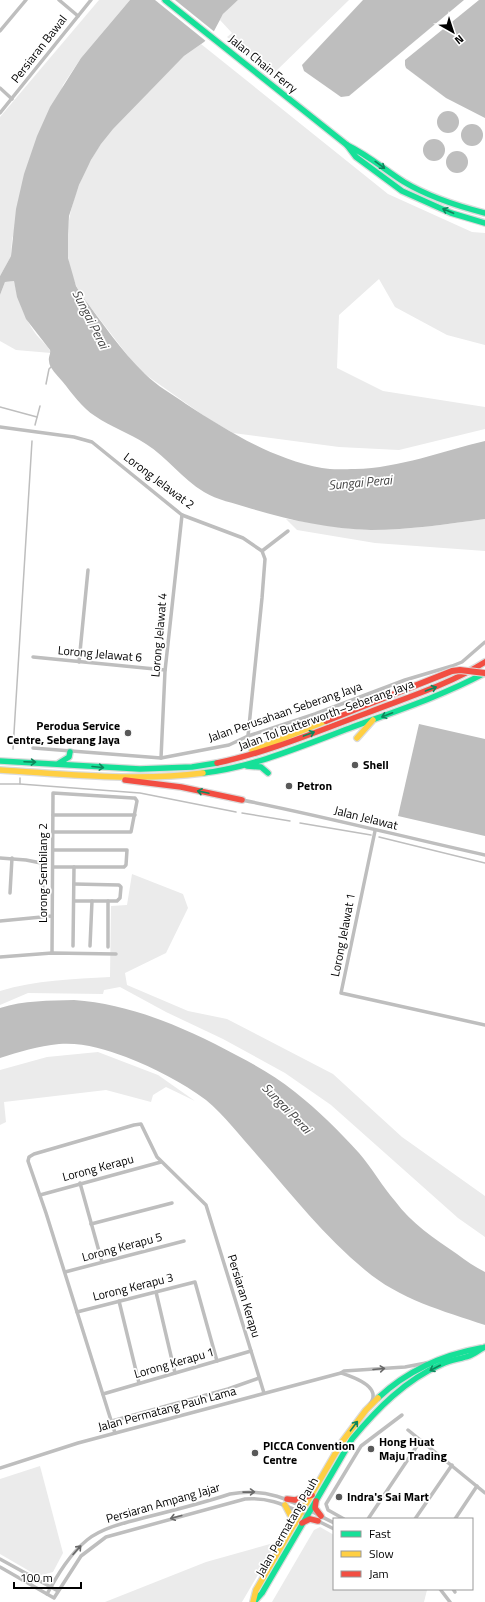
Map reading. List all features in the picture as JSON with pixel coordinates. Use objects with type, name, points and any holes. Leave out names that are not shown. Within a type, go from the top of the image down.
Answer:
[{"type":"main road","name":"Jalan Chain Ferry","points":[[166,0],[347,145],[356,157],[402,191],[451,213],[485,223]]},
{"type":"main road","name":"Jalan Chain Ferry","points":[[347,145],[360,150],[404,183],[451,205],[485,214]]},
{"type":"main road","name":"Jalan Tol Butterworth–Seberang Jaya","points":[[0,761],[116,768],[166,769],[191,767],[232,760],[296,739],[446,684],[485,662]]},
{"type":"main road","points":[[232,760],[452,671],[460,670],[485,673]]},
{"type":"main road","name":"Jalan Tol Butterworth–Seberang Jaya","points":[[0,770],[104,776],[152,777],[192,775],[235,767],[284,752],[450,691],[485,673]]},
{"type":"main road","points":[[357,738],[374,719]]},
{"type":"main road","points":[[59,764],[69,757],[70,752]]},
{"type":"main road","points":[[235,767],[255,766],[262,768],[268,773]]},
{"type":"main road","points":[[104,776],[181,787],[242,800]]},
{"type":"main road","points":[[315,1496],[286,1502],[299,1524],[310,1519],[320,1519],[315,1508],[315,1496],[344,1439],[367,1410],[405,1378],[429,1362],[455,1353],[483,1348]]},
{"type":"main road","name":"Jalan Permatang Pauh","points":[[253,1602],[262,1593],[315,1496],[352,1438],[398,1390],[442,1364],[472,1355],[483,1348]]},
{"type":"street","points":[[0,31],[26,0]]},
{"type":"street","points":[[59,0],[78,16],[92,0]]},
{"type":"street","name":"Persiaran Bawal","points":[[0,113],[78,16]]},
{"type":"street","points":[[0,88],[12,99]]},
{"type":"street","name":"Lorong Jelawat 2","points":[[0,427],[74,437],[92,442],[182,515],[243,538],[262,551]]},
{"type":"street","name":"Lorong Jelawat 4","points":[[161,758],[165,670],[182,515]]},
{"type":"street","points":[[248,736],[265,562],[262,551],[288,531]]},
{"type":"street","points":[[79,662],[88,570]]},
{"type":"street","name":"Jalan Perusahaan Seberang Jaya","points":[[33,748],[161,758],[229,745],[248,736],[315,714],[405,680],[462,662],[485,642]]},
{"type":"street","name":"Lorong Jelawat 6","points":[[33,657],[165,670]]},
{"type":"street","name":"Lorong Sembilang 2","points":[[52,953],[53,793],[135,798],[137,801],[135,815]]},
{"type":"street","name":"Jalan Jelawat","points":[[242,800],[298,811],[485,855]]},
{"type":"street","points":[[53,815],[135,815],[131,832],[53,832]]},
{"type":"street","name":"Lorong Jelawat 1","points":[[375,830],[341,993],[485,1025]]},
{"type":"street","points":[[53,850],[127,850],[126,865],[124,867],[53,867]]},
{"type":"street","points":[[0,858],[12,858],[41,863],[43,890]]},
{"type":"street","points":[[10,893],[12,858]]},
{"type":"street","points":[[73,946],[74,867]]},
{"type":"street","points":[[74,884],[119,884],[121,887],[120,898],[117,901],[74,901]]},
{"type":"street","points":[[90,946],[92,901]]},
{"type":"street","points":[[108,901],[108,947]]},
{"type":"street","points":[[0,921],[52,916]]},
{"type":"street","points":[[0,957],[52,953],[116,954]]},
{"type":"street","points":[[115,1433],[65,1272],[29,1166],[28,1157],[84,1138],[140,1124],[144,1128],[153,1152],[161,1162]]},
{"type":"street","name":"Lorong Kerapu","points":[[40,1195],[161,1162]]},
{"type":"street","name":"Persiaran Kerapu","points":[[161,1162],[206,1205],[264,1393]]},
{"type":"street","points":[[80,1183],[102,1262]]},
{"type":"street","points":[[91,1224],[172,1203]]},
{"type":"street","name":"Lorong Kerapu 5","points":[[65,1272],[184,1241]]},
{"type":"street","name":"Lorong Kerapu 3","points":[[77,1312],[195,1282],[217,1361]]},
{"type":"street","points":[[156,1292],[175,1373]]},
{"type":"street","points":[[119,1301],[139,1384]]},
{"type":"street","name":"Lorong Kerapu 1","points":[[103,1394],[251,1351]]},
{"type":"street","name":"Jalan Permatang Pauh Lama","points":[[0,1468],[45,1453],[115,1433],[344,1371],[405,1367],[429,1362]]},
{"type":"street","points":[[341,1373],[363,1382],[372,1392],[373,1397],[367,1410]]},
{"type":"street","points":[[112,1421],[228,1389],[259,1378]]},
{"type":"street","points":[[342,1518],[328,1510],[326,1504],[361,1446],[402,1415]]},
{"type":"street","points":[[408,1430],[452,1464],[485,1493]]},
{"type":"street","points":[[369,1518],[421,1440]]},
{"type":"street","points":[[416,1518],[452,1464]]},
{"type":"street","points":[[456,1518],[477,1486]]},
{"type":"street","name":"Persiaran Ampang Jajar","points":[[286,1502],[245,1498],[106,1537],[81,1556],[54,1598],[47,1594],[60,1572],[79,1547],[89,1538],[104,1530],[125,1523],[245,1491],[262,1492],[286,1502],[320,1519]]},
{"type":"street","points":[[320,1519],[333,1523]]},
{"type":"street","points":[[320,1519],[333,1528]]},
{"type":"street","points":[[0,1559],[58,1591]]},
{"type":"street","points":[[0,1567],[47,1594]]},
{"type":"street","points":[[441,1590],[450,1602]]},
{"type":"shaded area","points":[[99,0],[130,0],[81,58],[63,85],[12,239],[11,256],[0,276],[0,117]]},
{"type":"shaded area","points":[[238,0],[349,0],[273,74],[227,37],[232,33],[220,20],[225,12]]},
{"type":"shaded area","points":[[201,44],[388,194],[472,232],[485,233],[485,345],[447,335],[395,307],[379,279],[339,315],[337,368],[383,391],[485,407],[485,429],[399,450],[339,447],[233,433],[207,418],[146,375],[135,365],[82,296],[73,278],[68,258],[67,239],[69,218],[74,199],[82,179],[101,144],[117,123],[184,56]]},
{"type":"shaded area","points":[[14,281],[20,302],[28,321],[35,333],[48,347],[51,353],[16,350],[0,341],[0,295],[5,282]]},
{"type":"shaded area","points":[[286,519],[339,527],[386,530],[443,525],[485,519],[485,551],[375,543],[297,530]]},
{"type":"shaded area","points":[[132,874],[183,894],[188,908],[166,953],[125,973],[127,985],[188,1011],[227,1019],[333,1074],[402,1137],[485,1196],[485,1237],[458,1218],[331,1105],[285,1073],[223,1039],[166,1012],[120,987],[104,990],[103,994],[28,993],[0,1005],[0,991],[14,987],[27,984],[82,978],[110,977],[111,906],[127,905]]},
{"type":"shaded area","points":[[98,1052],[158,1075],[195,1101],[166,1087],[153,1095],[151,1102],[106,1090],[4,1102],[6,1122],[0,1125],[0,1070],[47,1057]]},
{"type":"shaded area","points":[[40,1466],[63,1553],[53,1572],[38,1576],[0,1554],[0,1479]]},
{"type":"shaded area","points":[[320,1527],[333,1534],[333,1590],[427,1590],[424,1602],[272,1602],[314,1530]]},
{"type":"shaded area","points":[[277,1542],[242,1602],[105,1602],[206,1562]]},
{"type":"water","name":"Sungai Perai","points":[[130,0],[238,0],[223,14],[213,33],[204,42],[184,56],[113,129],[91,160],[79,185],[69,216],[68,258],[76,286],[82,296],[128,356],[154,382],[234,434],[286,458],[326,469],[372,468],[405,462],[485,441],[485,519],[400,529],[371,530],[340,528],[294,520],[209,495],[196,487],[154,449],[101,420],[81,405],[50,366],[50,350],[26,319],[17,297],[14,281],[5,282],[0,295],[0,276],[11,256],[16,209],[24,174],[37,136],[50,107],[81,58]]},
{"type":"water","points":[[363,0],[464,0],[349,96],[341,97],[304,71],[302,65]]},
{"type":"water","points":[[479,0],[485,0],[485,118],[446,98],[406,68],[405,65],[405,60]]},
{"type":"water","points":[[448,111],[456,114],[459,122],[456,130],[448,133],[440,130],[437,122],[440,114]]},
{"type":"water","points":[[472,124],[480,127],[483,135],[480,143],[472,146],[464,143],[461,135],[464,127]]},
{"type":"water","points":[[434,139],[442,142],[445,150],[442,158],[434,161],[426,158],[423,150],[426,142]]},
{"type":"water","points":[[457,151],[465,154],[468,162],[465,170],[457,173],[449,170],[446,162],[449,154]]},
{"type":"water","points":[[419,724],[485,739],[485,836],[398,816]]},
{"type":"water","name":"Sungai Perai","points":[[74,1000],[116,1006],[178,1027],[252,1063],[304,1099],[336,1129],[364,1159],[390,1195],[408,1216],[432,1236],[485,1272],[485,1325],[422,1303],[392,1289],[365,1270],[322,1230],[220,1113],[197,1093],[178,1081],[126,1057],[84,1045],[51,1045],[0,1058],[0,1008],[27,1002]]},
{"type":"pier","points":[[155,0],[175,0],[216,33],[207,42]]},
{"type":"waterway","points":[[46,384],[49,369],[52,366]]},
{"type":"waterway","points":[[35,425],[40,406]]},
{"type":"waterway","points":[[0,407],[37,417]]},
{"type":"waterway","points":[[13,749],[32,441]]},
{"type":"waterway","points":[[20,778],[20,784]]},
{"type":"waterway","points":[[0,784],[20,784],[140,793],[236,812]]},
{"type":"waterway","points":[[242,813],[290,821]]},
{"type":"waterway","points":[[300,823],[371,835]]},
{"type":"waterway","points":[[379,837],[485,863]]},
{"type":"traffic: fast","points":[[165,0],[347,145],[404,182],[433,197],[485,213]]},
{"type":"traffic: fast","points":[[347,145],[356,157],[402,191],[451,213],[485,223]]},
{"type":"traffic: fast","points":[[203,773],[241,766],[296,749],[436,696],[485,673]]},
{"type":"traffic: fast","points":[[59,763],[69,757],[70,752]]},
{"type":"traffic: fast","points":[[0,761],[140,769],[192,767],[217,763]]},
{"type":"traffic: fast","points":[[247,766],[261,767],[268,773]]},
{"type":"traffic: fast","points":[[254,1602],[262,1593],[352,1439],[371,1417],[392,1396],[416,1378],[448,1361],[469,1356],[485,1347]]},
{"type":"traffic: fast","points":[[378,1398],[389,1388],[413,1372],[453,1355],[481,1348]]},
{"type":"traffic: slow","points":[[357,738],[373,720]]},
{"type":"traffic: slow","points":[[252,751],[326,721]]},
{"type":"traffic: slow","points":[[0,770],[127,777],[178,776],[203,773]]},
{"type":"traffic: slow","points":[[253,1602],[256,1590],[342,1442],[366,1410],[378,1398]]},
{"type":"traffic: slow","points":[[285,1505],[295,1524]]},
{"type":"traffic: jam","points":[[217,763],[274,747],[413,696],[457,677],[485,662]]},
{"type":"traffic: jam","points":[[326,721],[452,671],[460,670],[485,673]]},
{"type":"traffic: jam","points":[[125,780],[181,787],[242,800]]},
{"type":"traffic: jam","points":[[287,1499],[295,1500],[312,1495]]},
{"type":"traffic: jam","points":[[316,1501],[315,1508],[321,1516]]},
{"type":"traffic: jam","points":[[302,1523],[310,1519],[318,1521]]},
{"type":"place","name":"Perodua Service Centre, Seberang Jaya","points":[[128,733]]},
{"type":"place","name":"Shell","points":[[355,765]]},
{"type":"place","name":"Petron","points":[[289,786]]},
{"type":"place","name":"Hong Huat Maju Trading","points":[[371,1449]]},
{"type":"place","name":"PICCA Convention Centre","points":[[255,1453]]},
{"type":"place","name":"Indra's Sai Mart","points":[[339,1497]]}]
